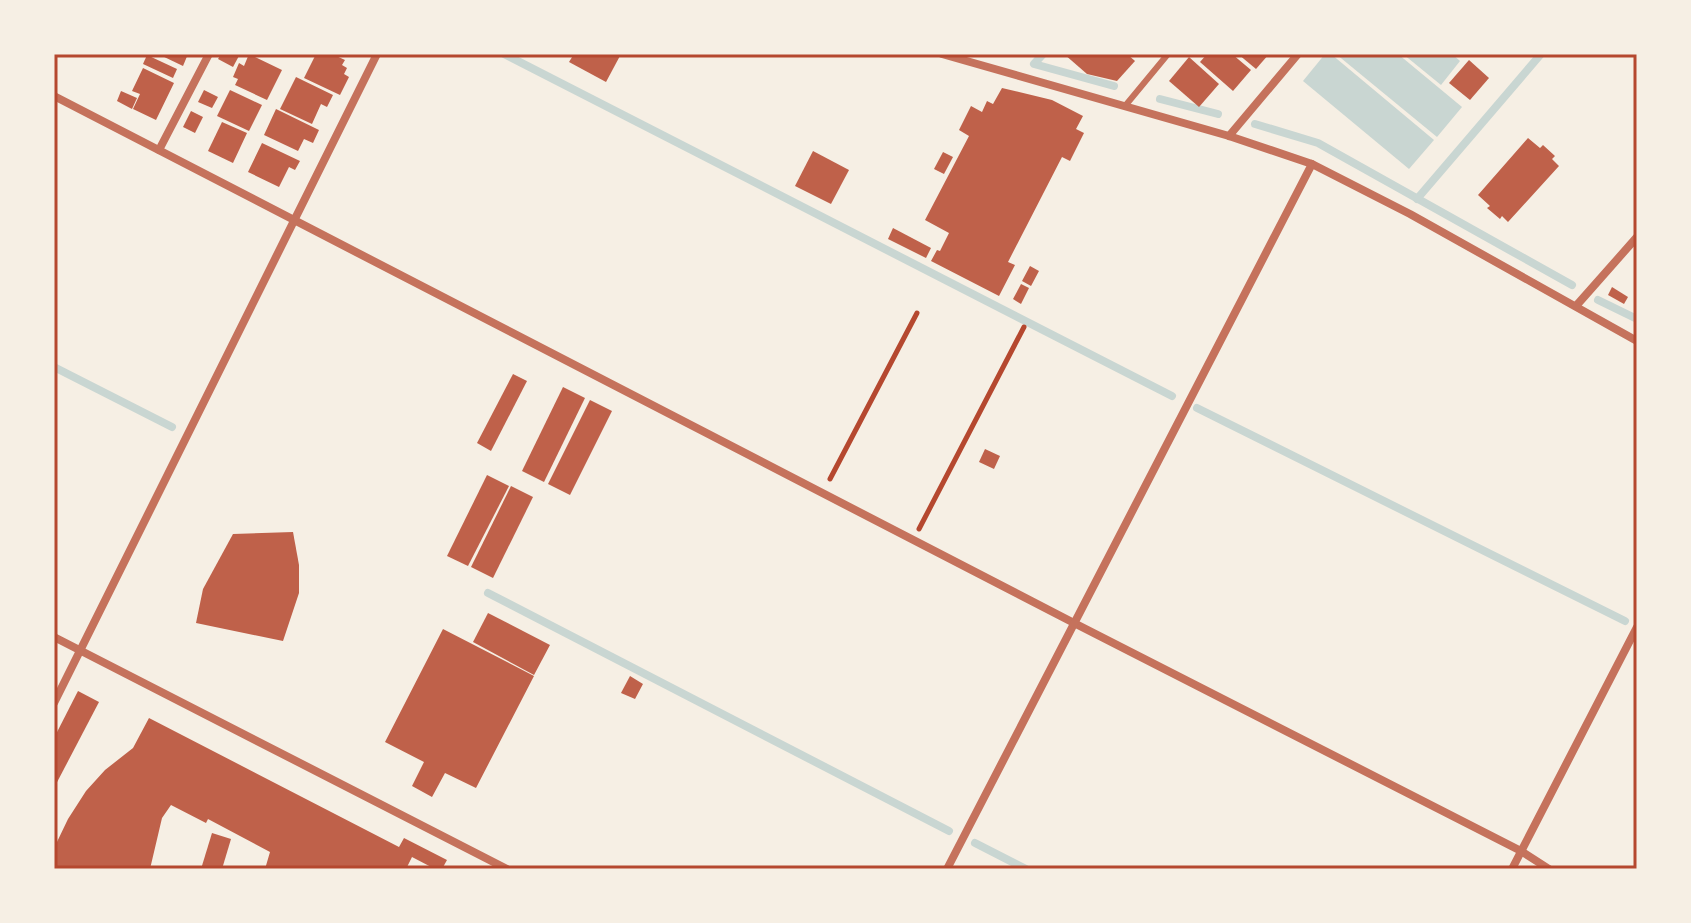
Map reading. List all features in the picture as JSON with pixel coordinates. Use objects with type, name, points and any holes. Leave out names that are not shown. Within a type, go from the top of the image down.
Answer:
[{"type":"street","points":[[159,150],[209,54]]},
{"type":"street","points":[[54,703],[377,54]]},
{"type":"street","points":[[942,54],[1229,136],[1312,164],[1637,341]]},
{"type":"street","points":[[1229,136],[1298,54]]},
{"type":"street","points":[[54,96],[1521,851],[1549,869]]},
{"type":"street","points":[[947,869],[1312,164]]},
{"type":"street","points":[[1576,306],[1637,237]]},
{"type":"street","points":[[1512,869],[1637,627]]},
{"type":"street","points":[[54,637],[507,869]]},
{"type":"lane","points":[[1125,106],[1168,54]]},
{"type":"path","points":[[823,493],[917,313]]},
{"type":"path","points":[[914,540],[1024,327]]},
{"type":"shaded area","points":[[1325,54],[1331,54],[1434,140],[1409,169],[1303,81]]},
{"type":"shaded area","points":[[1336,54],[1398,54],[1462,107],[1437,137]]},
{"type":"shaded area","points":[[1403,54],[1452,54],[1460,61],[1441,85]]},
{"type":"building","points":[[158,54],[188,54],[183,66]]},
{"type":"building","points":[[221,54],[240,54],[233,67],[218,59]]},
{"type":"building","points":[[249,54],[282,70],[267,100],[235,85],[238,79],[233,77],[239,63],[244,66]]},
{"type":"building","points":[[316,54],[332,54],[345,60],[342,65],[347,68],[344,74],[349,77],[340,95],[304,78]]},
{"type":"building","points":[[574,54],[621,54],[606,82],[569,62]]},
{"type":"building","points":[[1064,54],[1127,54],[1135,61],[1117,81],[1087,74]]},
{"type":"building","points":[[1207,54],[1232,54],[1251,70],[1233,91],[1200,62]]},
{"type":"building","points":[[1238,54],[1269,54],[1256,69]]},
{"type":"building","points":[[147,55],[177,69],[173,78],[143,64]]},
{"type":"building","points":[[1189,57],[1219,84],[1199,107],[1169,81]]},
{"type":"building","points":[[1469,60],[1489,78],[1470,100],[1449,83]]},
{"type":"building","points":[[143,68],[174,83],[156,120],[133,109],[140,94],[132,91]]},
{"type":"building","points":[[296,77],[333,95],[327,107],[321,104],[312,124],[280,109]]},
{"type":"building","points":[[1002,88],[1052,100],[1083,116],[1076,129],[1084,133],[1070,161],[1062,157],[1008,262],[1015,265],[999,296],[931,261],[949,233],[925,220],[969,136],[959,130],[971,106],[982,112],[987,101],[993,104]]},
{"type":"building","points":[[204,90],[218,97],[212,108],[198,102]]},
{"type":"building","points":[[230,90],[262,105],[249,131],[217,116]]},
{"type":"building","points":[[121,91],[137,98],[132,109],[117,101]]},
{"type":"building","points":[[276,109],[319,130],[313,143],[304,139],[298,151],[264,135]]},
{"type":"building","points":[[191,111],[203,117],[195,133],[183,127]]},
{"type":"building","points":[[222,122],[247,133],[233,163],[208,151]]},
{"type":"building","points":[[1528,138],[1540,148],[1543,145],[1555,156],[1552,159],[1559,166],[1508,222],[1487,208],[1490,206],[1478,195]]},
{"type":"building","points":[[262,143],[300,161],[295,170],[289,167],[279,187],[248,172]]},
{"type":"building","points":[[813,151],[849,170],[831,204],[795,186]]},
{"type":"building","points":[[943,152],[953,157],[944,174],[934,169]]},
{"type":"building","points":[[893,228],[931,248],[926,258],[888,239]]},
{"type":"building","points":[[1030,266],[1039,271],[1031,286],[1022,281]]},
{"type":"building","points":[[1021,284],[1029,288],[1021,304],[1013,299]]},
{"type":"building","points":[[1612,287],[1628,297],[1624,304],[1608,295]]},
{"type":"building","points":[[513,374],[527,381],[491,451],[477,443]]},
{"type":"building","points":[[563,387],[585,398],[544,482],[522,471]]},
{"type":"building","points":[[590,400],[612,411],[570,495],[548,484]]},
{"type":"building","points":[[985,449],[1000,456],[994,469],[979,462]]},
{"type":"building","points":[[487,475],[509,486],[468,566],[447,556]]},
{"type":"building","points":[[511,486],[533,497],[493,578],[471,567]]},
{"type":"building","points":[[293,532],[299,565],[299,593],[283,641],[196,623],[203,589],[233,534]]},
{"type":"building","points":[[488,613],[550,645],[534,675],[473,642]]},
{"type":"building","points":[[443,629],[534,676],[476,788],[445,773],[432,797],[412,786],[424,762],[385,742]]},
{"type":"building","points":[[630,676],[643,684],[635,699],[621,693]]},
{"type":"building","points":[[78,691],[99,702],[54,788],[54,738]]},
{"type":"building","points":[[149,718],[399,847],[404,838],[447,860],[442,869],[435,869],[412,857],[406,869],[265,869],[270,852],[208,819],[206,823],[171,805],[162,818],[150,869],[54,869],[56,844],[68,819],[86,791],[105,770],[133,748]]},
{"type":"building","points":[[212,833],[231,839],[222,869],[201,869]]},
{"type":"waterway","points":[[504,54],[1172,396]]},
{"type":"waterway","points":[[1043,54],[1034,64],[1114,86]]},
{"type":"waterway","points":[[1417,199],[1541,54]]},
{"type":"waterway","points":[[1160,99],[1218,114]]},
{"type":"waterway","points":[[1255,124],[1318,143],[1572,285]]},
{"type":"waterway","points":[[1598,300],[1637,319]]},
{"type":"waterway","points":[[54,367],[172,427]]},
{"type":"waterway","points":[[1197,408],[1625,621]]},
{"type":"waterway","points":[[488,593],[949,831]]},
{"type":"waterway","points":[[975,843],[1026,869]]}]
